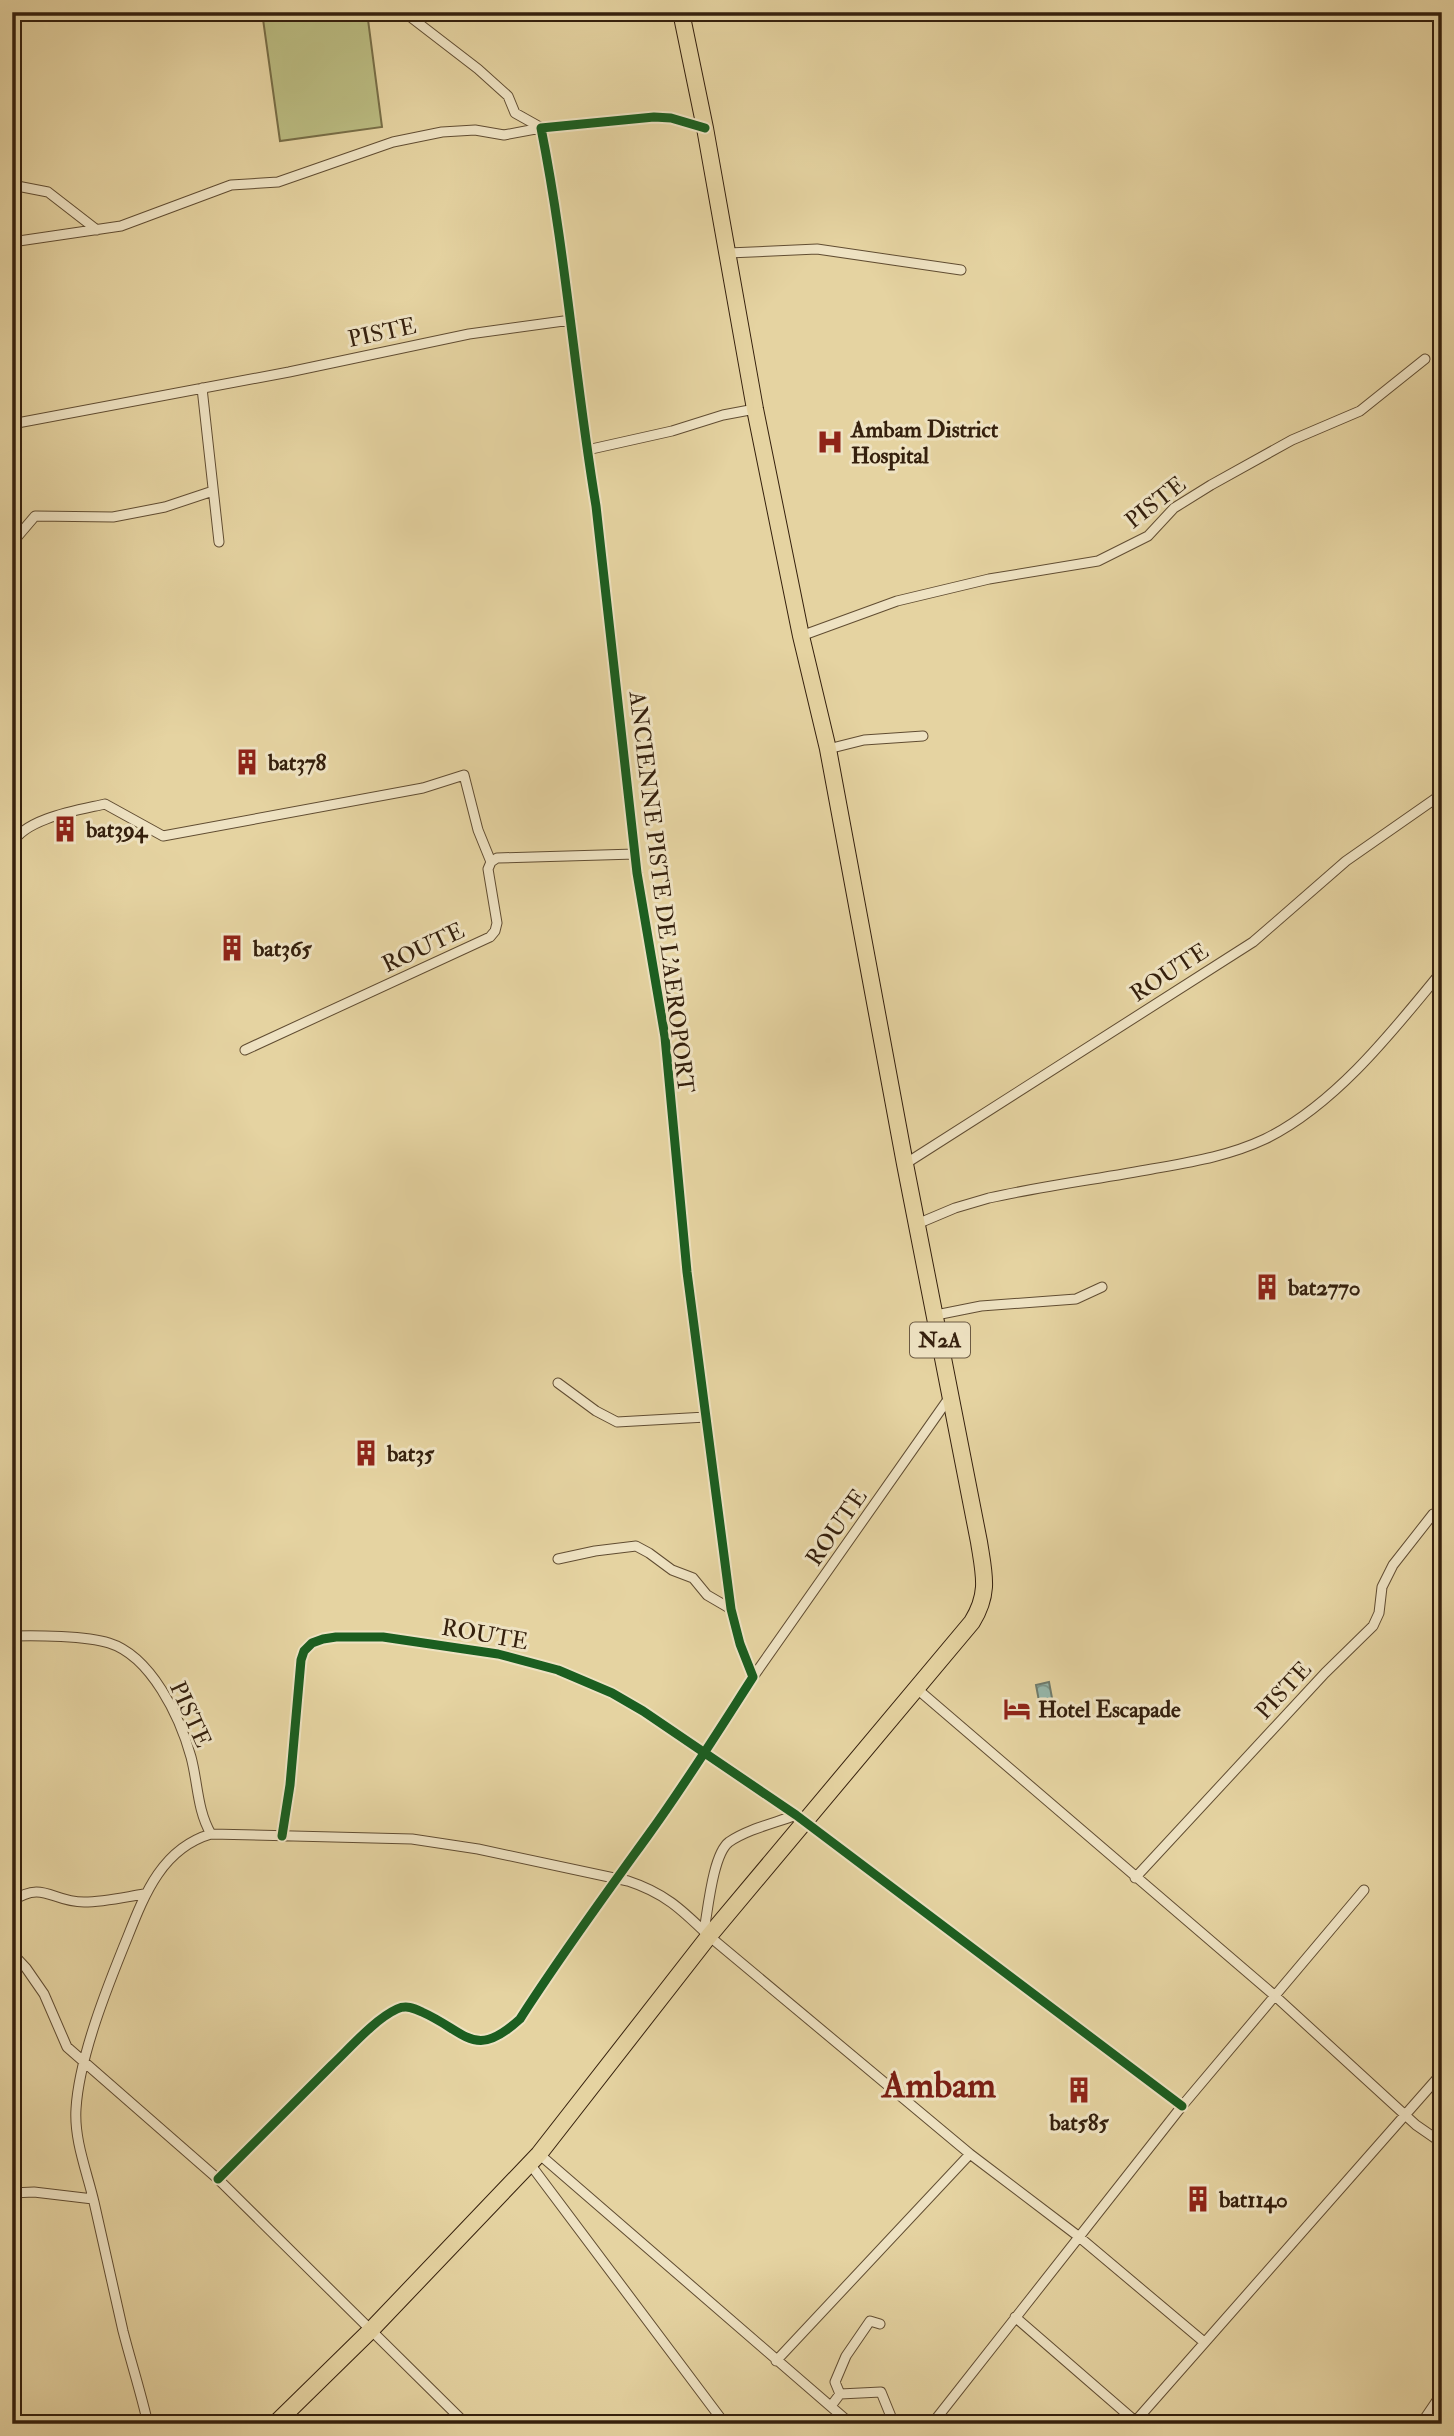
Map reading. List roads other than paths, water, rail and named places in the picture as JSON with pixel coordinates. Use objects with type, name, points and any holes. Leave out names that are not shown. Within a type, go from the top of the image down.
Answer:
[{"type":"highway","name":"N2A","points":[[275,2424],[370,2330],[534,2159],[707,1933],[801,1819],[972,1622],[982,1606],[984,1591],[979,1542],[949,1398],[936,1315],[905,1164],[828,749],[801,636],[755,409],[705,128],[681,12]]},
{"type":"street","points":[[404,12],[478,69],[508,96],[514,113],[541,128]]},
{"type":"street","points":[[12,242],[121,226],[231,185],[278,182],[393,142],[442,132],[475,130],[504,135],[541,128],[654,117],[671,118],[705,128]]},
{"type":"street","name":"ANCIENNE PISTE DE L'AEROPORT","points":[[541,128],[596,506],[635,854],[665,1037],[687,1272],[731,1609],[740,1644],[753,1677]]},
{"type":"street","points":[[12,185],[48,192],[97,230]]},
{"type":"street","points":[[728,253],[817,249],[961,270]]},
{"type":"street","name":"PISTE","points":[[12,424],[469,334],[571,320]]},
{"type":"street","name":"PISTE","points":[[801,636],[897,601],[989,579],[1087,563],[1110,555],[1147,537],[1174,509],[1211,485],[1292,440],[1360,411],[1425,359]]},
{"type":"street","points":[[202,388],[219,541]]},
{"type":"street","points":[[587,450],[755,409]]},
{"type":"street","points":[[12,543],[35,516],[113,517],[165,507],[213,491]]},
{"type":"street","points":[[828,749],[864,740],[923,736]]},
{"type":"street","name":"ROUTE","points":[[12,844],[16,836],[51,816],[104,804],[163,836],[423,788],[464,775],[478,830],[491,862],[489,877],[497,923],[495,931],[490,937],[245,1049]]},
{"type":"street","name":"ROUTE","points":[[905,1164],[1253,942],[1346,861],[1442,794]]},
{"type":"street","points":[[491,862],[507,857],[635,854]]},
{"type":"street","points":[[917,1224],[955,1208],[989,1198],[1212,1158],[1266,1138],[1297,1120],[1338,1087],[1442,971]]},
{"type":"street","points":[[936,1315],[981,1306],[1076,1299],[1102,1287]]},
{"type":"street","points":[[558,1383],[596,1411],[617,1422],[706,1417]]},
{"type":"street","name":"ROUTE","points":[[753,1677],[949,1398]]},
{"type":"street","name":"PISTE","points":[[1135,1878],[1325,1673],[1373,1626],[1379,1613],[1382,1587],[1393,1565],[1433,1514]]},
{"type":"street","points":[[558,1559],[595,1550],[636,1546],[672,1570],[692,1578],[707,1595],[731,1609]]},
{"type":"street","name":"PISTE","points":[[12,1636],[108,1643],[129,1654],[148,1671],[166,1698],[190,1754],[200,1812],[211,1834]]},
{"type":"street","name":"ROUTE","points":[[282,1836],[290,1785],[301,1660],[304,1651],[312,1643],[336,1637],[383,1637],[485,1651],[534,1663],[579,1678],[612,1693],[705,1753],[801,1819],[1182,2106]]},
{"type":"street","points":[[219,2179],[347,2050],[400,2007],[428,2015],[460,2035],[476,2041],[492,2039],[506,2032],[520,2019],[705,1753],[753,1677]]},
{"type":"street","points":[[916,1688],[1274,1995],[1405,2115],[1442,2143]]},
{"type":"street","points":[[707,1933],[716,1862],[721,1851],[729,1842],[752,1831],[801,1819]]},
{"type":"street","points":[[148,2424],[124,2334],[76,2119],[84,2062],[144,1894],[176,1852],[200,1837],[211,1834],[412,1839],[478,1849],[652,1889],[970,2154],[1079,2236],[1204,2342]]},
{"type":"street","points":[[12,1901],[37,1890],[80,1902],[144,1894]]},
{"type":"street","points":[[932,2424],[1182,2106],[1364,1890]]},
{"type":"street","points":[[12,1953],[44,1994],[67,2047],[219,2179],[466,2424]]},
{"type":"street","points":[[1015,2317],[1134,2422],[1442,2073]]},
{"type":"street","points":[[776,2361],[970,2154]]},
{"type":"street","points":[[534,2159],[851,2424]]},
{"type":"street","points":[[534,2159],[725,2424]]},
{"type":"street","points":[[12,2193],[34,2192],[93,2199]]},
{"type":"street","points":[[840,2394],[835,2382],[846,2356],[870,2321],[880,2323]]},
{"type":"street","points":[[840,2394],[881,2392],[894,2424]]},
{"type":"street","points":[[1421,2424],[1442,2393]]},
{"type":"street","points":[[831,2406],[840,2394]]},
{"type":"water","points":[[1049,1682],[1055,1714],[1042,1717],[1036,1685]]},
{"type":"place","name":"Ambam District Hospital","points":[[830,442]]},
{"type":"place","name":"bat378","points":[[247,762]]},
{"type":"place","name":"bat394","points":[[65,829]]},
{"type":"place","name":"bat365","points":[[232,948]]},
{"type":"place","name":"bat2770","points":[[1267,1287]]},
{"type":"place","name":"bat35","points":[[366,1453]]},
{"type":"place","name":"Hotel Escapade","points":[[1017,1709]]},
{"type":"place","name":"bat585","points":[[1079,2090]]},
{"type":"place","name":"bat1140","points":[[1198,2199]]},
{"type":"district","name":"Ambam","points":[[939,2084]]}]
